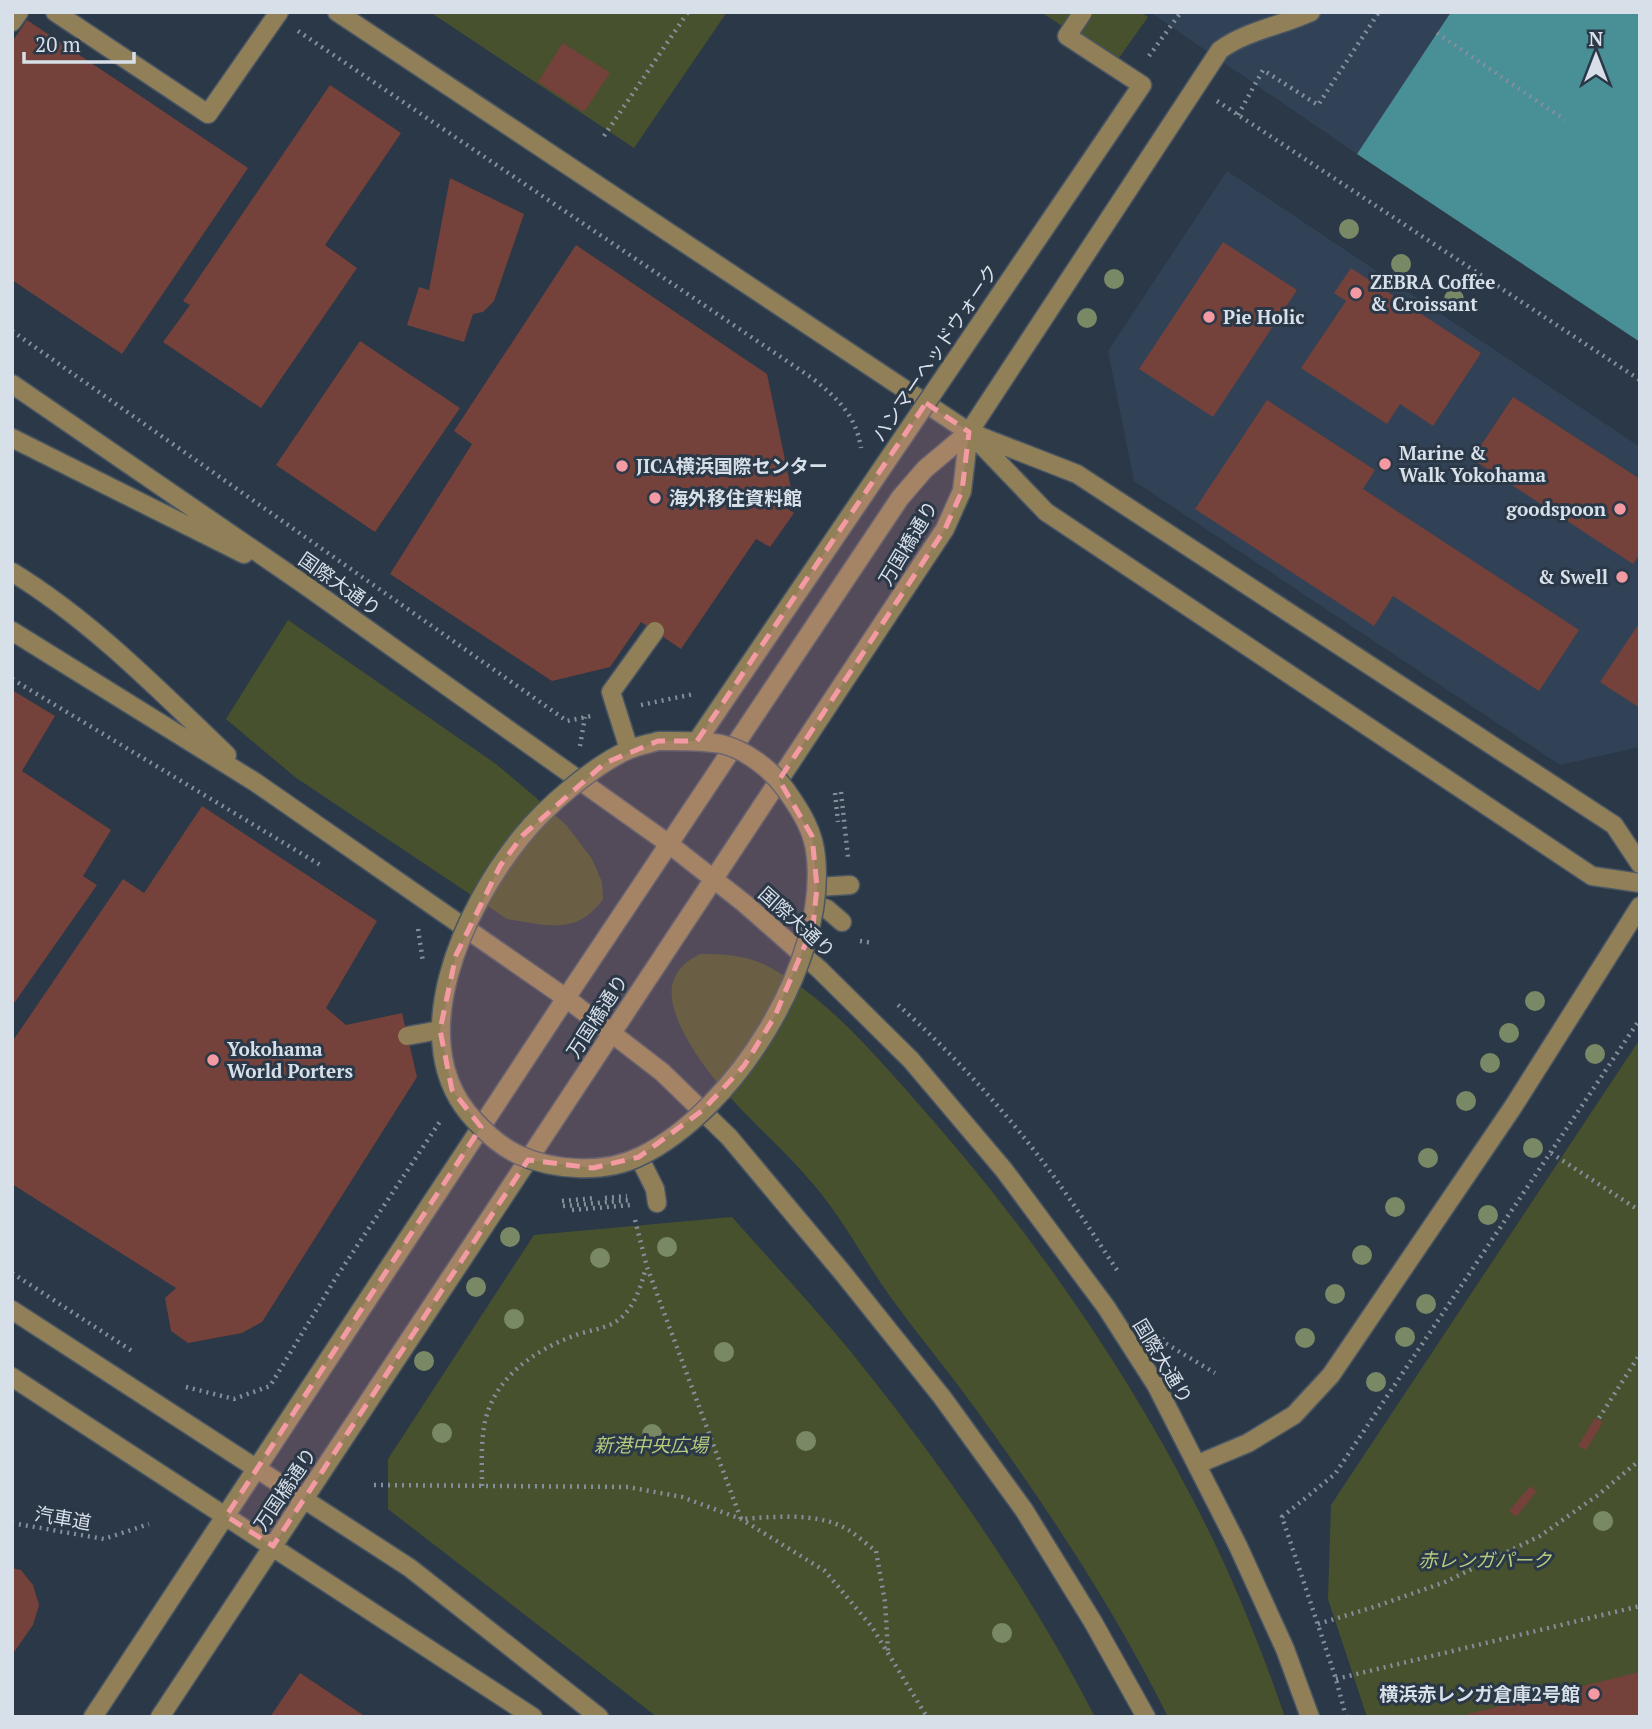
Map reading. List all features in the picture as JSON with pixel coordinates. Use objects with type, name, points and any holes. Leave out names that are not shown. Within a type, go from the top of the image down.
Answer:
[{"type":"street","points":[[12,22],[19,12]]},
{"type":"street","points":[[55,12],[208,114],[278,14]]},
{"type":"street","points":[[337,12],[969,432],[1077,474],[1614,825],[1640,864]]},
{"type":"street","name":"ハンマーヘッドウォーク","points":[[697,741],[1142,85],[1067,36],[1083,12]]},
{"type":"street","points":[[969,432],[1220,50],[1236,38],[1289,22],[1311,12]]},
{"type":"street","name":"国際大通り","points":[[12,384],[305,585],[669,844],[714,878],[819,970],[911,1060],[1004,1170],[1106,1307],[1156,1385],[1198,1464],[1285,1649],[1310,1717]]},
{"type":"street","points":[[969,432],[1046,512],[1592,876],[1640,883]]},
{"type":"street","name":"万国橋通り","points":[[93,1717],[566,998],[900,498],[925,469],[969,432]]},
{"type":"street","name":"万国橋通り","points":[[160,1717],[945,529],[962,491],[969,432]]},
{"type":"street","points":[[12,438],[305,585]]},
{"type":"street","points":[[12,572],[48,594],[135,667],[255,782]]},
{"type":"street","points":[[12,631],[255,782],[566,998],[662,1073],[729,1136],[942,1397],[1024,1510],[1093,1622],[1146,1717]]},
{"type":"street","points":[[629,749],[611,692],[655,631]]},
{"type":"street","points":[[658,741],[697,741],[724,744],[755,760],[779,780],[800,810],[812,836],[816,857],[817,896],[813,926],[789,988],[744,1066],[703,1110],[680,1130],[639,1157],[621,1163],[593,1168],[561,1167],[533,1161],[505,1148],[468,1114],[452,1090],[444,1065],[440,1030],[445,992],[468,923],[500,866],[523,835],[577,783],[629,749],[658,741]]},
{"type":"street","points":[[817,896],[850,885]]},
{"type":"street","points":[[817,896],[842,922]]},
{"type":"street","points":[[1198,1464],[1248,1443],[1294,1415],[1331,1375],[1513,1107],[1640,906]]},
{"type":"street","points":[[407,1036],[440,1030]]},
{"type":"street","points":[[639,1157],[656,1198]]},
{"type":"street","points":[[12,1310],[410,1567],[599,1717]]},
{"type":"street","points":[[12,1377],[533,1717]]},
{"type":"path","points":[[604,136],[688,12]]},
{"type":"path","points":[[1149,57],[1181,12]]},
{"type":"path","points":[[1238,115],[1263,70],[1318,105],[1379,12]]},
{"type":"path","points":[[278,14],[812,377],[839,401],[858,431],[862,453]]},
{"type":"path","points":[[1437,33],[1565,120]]},
{"type":"path","points":[[1137,49],[1157,62]]},
{"type":"path","points":[[1195,87],[1640,380]]},
{"type":"path","points":[[12,331],[567,721],[598,714]]},
{"type":"path","points":[[12,679],[334,873]]},
{"type":"path","points":[[636,706],[700,693]]},
{"type":"path","points":[[841,792],[850,885]]},
{"type":"path","points":[[417,923],[424,963]]},
{"type":"path","points":[[1346,1717],[1282,1517],[1335,1474],[1640,1018]]},
{"type":"path","points":[[174,1380],[186,1387],[234,1399],[270,1386],[337,1276],[448,1111]]},
{"type":"path","points":[[1551,1153],[1640,1211]]},
{"type":"path","points":[[562,1204],[656,1198]]},
{"type":"path","points":[[572,1210],[656,1198]]},
{"type":"path","points":[[634,1213],[647,1267],[741,1519]]},
{"type":"path","points":[[482,1486],[486,1420],[503,1382],[520,1366],[547,1348],[620,1319],[637,1296],[647,1267]]},
{"type":"path","points":[[12,1273],[141,1357]]},
{"type":"path","points":[[1599,1418],[1640,1354]]},
{"type":"path","points":[[1318,1624],[1445,1581],[1540,1536],[1598,1495],[1640,1460]]},
{"type":"path","points":[[374,1485],[628,1487],[682,1497],[741,1519],[825,1571],[872,1627],[927,1717]]},
{"type":"path","points":[[741,1519],[794,1518],[828,1522],[844,1528],[876,1551],[885,1602],[888,1652]]},
{"type":"path","name":"汽車道","points":[[12,1523],[104,1539],[149,1524]]},
{"type":"path","points":[[1336,1679],[1640,1606]]},
{"type":"highlighted area","points":[[926,403],[969,432],[962,491],[945,529],[779,780],[812,836],[817,887],[813,926],[775,1016],[744,1066],[703,1110],[639,1157],[593,1168],[528,1160],[273,1546],[226,1516],[481,1127],[452,1090],[440,1030],[456,955],[500,866],[523,835],[605,763],[658,741],[697,741]]},
{"type":"shaded area","points":[[1150,12],[1451,12],[1357,154]]},
{"type":"shaded area","points":[[1451,12],[1640,12],[1640,342],[1357,154]]},
{"type":"shaded area","name":"Marine & Walk Yokohama","points":[[1227,171],[1640,447],[1640,747],[1560,765],[1134,481],[1108,351]]},
{"type":"green space","points":[[430,12],[727,12],[634,148]]},
{"type":"green space","points":[[1041,12],[1141,12],[1148,17],[1116,62]]},
{"type":"green space","points":[[288,620],[496,764],[567,826],[592,859],[602,882],[603,899],[593,911],[583,919],[560,925],[507,919],[295,777],[226,719]]},
{"type":"green space","points":[[700,954],[734,956],[759,962],[807,991],[825,1006],[860,1039],[908,1092],[1026,1236],[1098,1337],[1192,1498],[1243,1606],[1285,1717],[1168,1717],[1102,1597],[1053,1520],[965,1394],[892,1299],[825,1198],[726,1092],[695,1052],[673,1006],[672,986],[681,968]]},
{"type":"green space","name":"赤レンガパーク","points":[[1640,1039],[1640,1717],[1367,1717],[1328,1599],[1331,1505]]},
{"type":"green space","name":"新港中央広場","points":[[732,1217],[851,1352],[951,1483],[1042,1621],[1095,1717],[657,1717],[388,1509],[388,1459],[534,1235]]},
{"type":"building","points":[[27,20],[248,168],[122,354],[12,280],[12,42]]},
{"type":"building","points":[[563,43],[610,73],[584,112],[538,82]]},
{"type":"building","points":[[330,85],[401,133],[325,245],[357,268],[261,408],[163,342],[190,305],[183,301]]},
{"type":"building","points":[[450,178],[524,214],[494,301],[483,312],[473,314],[464,342],[407,325],[419,287],[429,290]]},
{"type":"building","points":[[1223,242],[1297,290],[1213,417],[1139,369]]},
{"type":"building","name":"JICA横浜国際センター","points":[[576,245],[767,374],[791,488],[781,504],[794,513],[770,547],[756,539],[681,649],[641,622],[610,667],[552,681],[390,574],[472,444],[454,431]]},
{"type":"building","points":[[1351,268],[1481,353],[1433,426],[1400,404],[1387,424],[1301,368],[1346,301],[1334,293]]},
{"type":"building","points":[[360,341],[460,408],[375,532],[276,465]]},
{"type":"building","points":[[1513,397],[1640,479],[1640,554],[1633,564],[1472,459]]},
{"type":"building","points":[[1267,400],[1375,470],[1363,489],[1579,630],[1539,691],[1393,596],[1374,626],[1195,509]]},
{"type":"building","points":[[1640,622],[1640,708],[1600,682]]},
{"type":"building","points":[[12,690],[55,716],[22,771],[111,830],[83,876],[97,885],[12,1006]]},
{"type":"building","name":"Yokohama World Porters","points":[[202,806],[377,921],[326,1008],[346,1025],[402,1013],[417,1077],[262,1322],[242,1333],[188,1343],[171,1331],[165,1298],[176,1288],[12,1184],[12,1042],[123,879],[144,893]]},
{"type":"building","points":[[1595,1418],[1603,1422],[1586,1450],[1578,1446]]},
{"type":"building","points":[[1530,1486],[1537,1491],[1516,1517],[1509,1511]]},
{"type":"building","points":[[12,1568],[21,1570],[33,1585],[39,1605],[33,1625],[12,1655]]},
{"type":"building","name":"横浜赤レンガ倉庫2号館","points":[[1640,1672],[1640,1717],[1460,1716]]},
{"type":"building","points":[[300,1673],[366,1717],[270,1717]]},
{"type":"place","name":"ZEBRA Coffee & Croissant","points":[[1356,293]]},
{"type":"place","name":"Pie Holic","points":[[1209,317]]},
{"type":"place","name":"Marine & Walk Yokohama","points":[[1385,464]]},
{"type":"place","name":"JICA横浜国際センター","points":[[622,466]]},
{"type":"place","name":"海外移住資料館","points":[[655,498]]},
{"type":"place","name":"goodspoon","points":[[1620,509]]},
{"type":"place","name":"& Swell","points":[[1622,577]]},
{"type":"place","name":"Yokohama World Porters","points":[[213,1060]]},
{"type":"place","name":"横浜赤レンガ倉庫2号館","points":[[1594,1694]]}]
